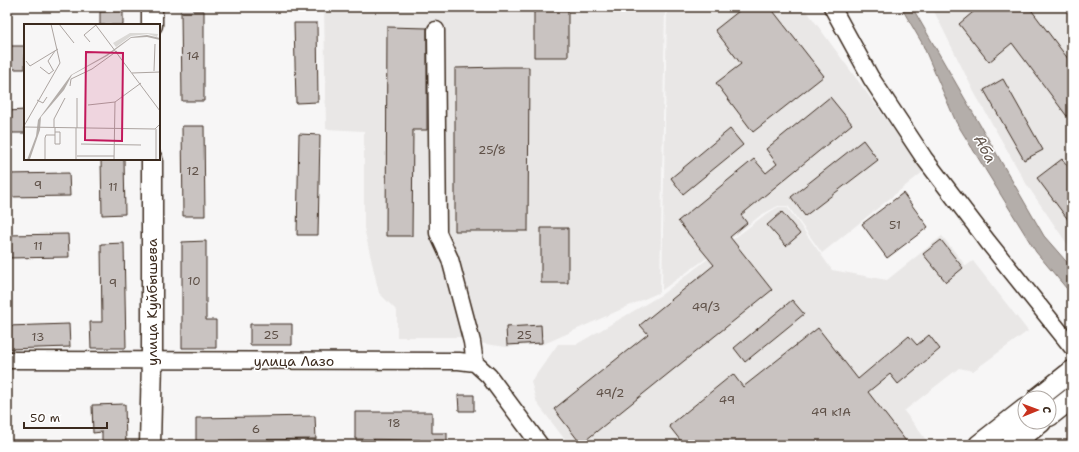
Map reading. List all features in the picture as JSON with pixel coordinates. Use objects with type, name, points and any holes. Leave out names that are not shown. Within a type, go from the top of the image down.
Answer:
[{"type":"main road","points":[[152,7],[152,24]]},
{"type":"main road","name":"улица Куйбышева","points":[[150,445],[152,360],[152,160]]},
{"type":"main road","points":[[1048,390],[1072,371]]},
{"type":"main road","points":[[1057,410],[1072,398]]},
{"type":"main road","points":[[979,445],[1017,415]]},
{"type":"main road","points":[[1011,445],[1031,430]]},
{"type":"street","points":[[832,7],[871,78],[924,158],[988,242],[1072,347]]},
{"type":"street","points":[[436,30],[438,233],[450,259],[472,342],[475,364],[489,376],[540,445]]},
{"type":"street","name":"улица Лазо","points":[[7,360],[459,361],[475,364]]},
{"type":"shaded area","points":[[324,7],[665,7],[660,292],[544,344],[506,347],[472,342],[465,337],[397,337],[397,311],[379,293],[364,228],[364,131],[326,129]]},
{"type":"shaded area","points":[[667,7],[804,7],[924,171],[822,253],[788,206],[778,206],[761,215],[708,257],[662,290]]},
{"type":"shaded area","points":[[932,7],[1072,7],[1072,251],[1027,185],[974,92]]},
{"type":"shaded area","points":[[778,207],[787,207],[832,270],[887,280],[942,236],[966,266],[973,261],[1028,331],[973,371],[959,368],[904,411],[930,445],[569,445],[537,403],[531,382],[558,344],[577,344],[661,295],[762,217]]},
{"type":"water","name":"Аба","points":[[901,7],[912,7],[1044,236],[1072,268],[1072,295],[1036,252],[956,122],[922,43]]},
{"type":"building","points":[[534,7],[568,7],[568,57],[534,57]]},
{"type":"building","points":[[744,7],[770,7],[824,76],[753,132],[716,83],[741,64],[715,30]]},
{"type":"building","points":[[979,7],[1029,7],[1072,64],[1072,123],[1012,43],[989,62],[959,24]]},
{"type":"building","points":[[123,11],[123,24],[100,24],[100,12]]},
{"type":"building","points":[[181,11],[204,11],[204,101],[182,101]]},
{"type":"building","points":[[294,23],[317,23],[318,102],[296,103]]},
{"type":"building","points":[[387,27],[427,28],[427,130],[413,130],[412,236],[386,236]]},
{"type":"building","points":[[7,46],[24,46],[24,69],[7,69]]},
{"type":"building","points":[[529,67],[528,231],[455,231],[455,68]]},
{"type":"building","points":[[1003,79],[1043,150],[1024,160],[984,90]]},
{"type":"building","points":[[830,97],[852,124],[741,215],[747,223],[730,237],[772,290],[581,444],[554,409],[648,334],[640,325],[714,265],[678,221],[754,159],[766,173],[777,164],[766,149]]},
{"type":"building","points":[[24,110],[24,133],[7,133],[7,111]]},
{"type":"building","points":[[182,126],[204,126],[205,216],[183,216]]},
{"type":"building","points":[[730,129],[743,145],[683,194],[671,178]]},
{"type":"building","points":[[299,134],[320,135],[318,235],[297,235]]},
{"type":"building","points":[[863,140],[878,160],[805,216],[791,197]]},
{"type":"building","points":[[1062,159],[1072,171],[1072,225],[1037,178]]},
{"type":"building","points":[[101,160],[124,160],[125,214],[102,215]]},
{"type":"building","points":[[69,173],[70,196],[7,197],[7,174]]},
{"type":"building","points":[[903,193],[928,227],[887,258],[862,224]]},
{"type":"building","points":[[782,212],[800,234],[786,246],[767,225]]},
{"type":"building","points":[[541,228],[568,228],[568,283],[541,283]]},
{"type":"building","points":[[68,234],[69,257],[7,258],[7,235]]},
{"type":"building","points":[[941,240],[963,268],[946,282],[923,254]]},
{"type":"building","points":[[206,241],[206,320],[216,320],[216,348],[182,348],[182,242]]},
{"type":"building","points":[[124,243],[126,348],[91,348],[90,322],[102,322],[101,244]]},
{"type":"building","points":[[792,300],[804,314],[745,362],[734,348]]},
{"type":"building","points":[[69,324],[70,347],[7,349],[7,326]]},
{"type":"building","points":[[250,324],[292,324],[292,345],[250,345]]},
{"type":"building","points":[[541,325],[542,343],[507,345],[506,327]]},
{"type":"building","points":[[818,328],[858,379],[909,336],[917,345],[929,335],[940,349],[898,384],[890,374],[868,392],[909,445],[684,445],[669,426],[733,374],[743,387]]},
{"type":"building","points":[[458,395],[474,395],[474,411],[459,411]]},
{"type":"building","points":[[125,404],[126,445],[102,445],[102,432],[93,433],[92,405]]},
{"type":"building","points":[[355,412],[432,412],[432,433],[447,433],[447,445],[420,445],[420,440],[355,439]]},
{"type":"building","points":[[315,416],[316,439],[196,441],[196,418]]}]
